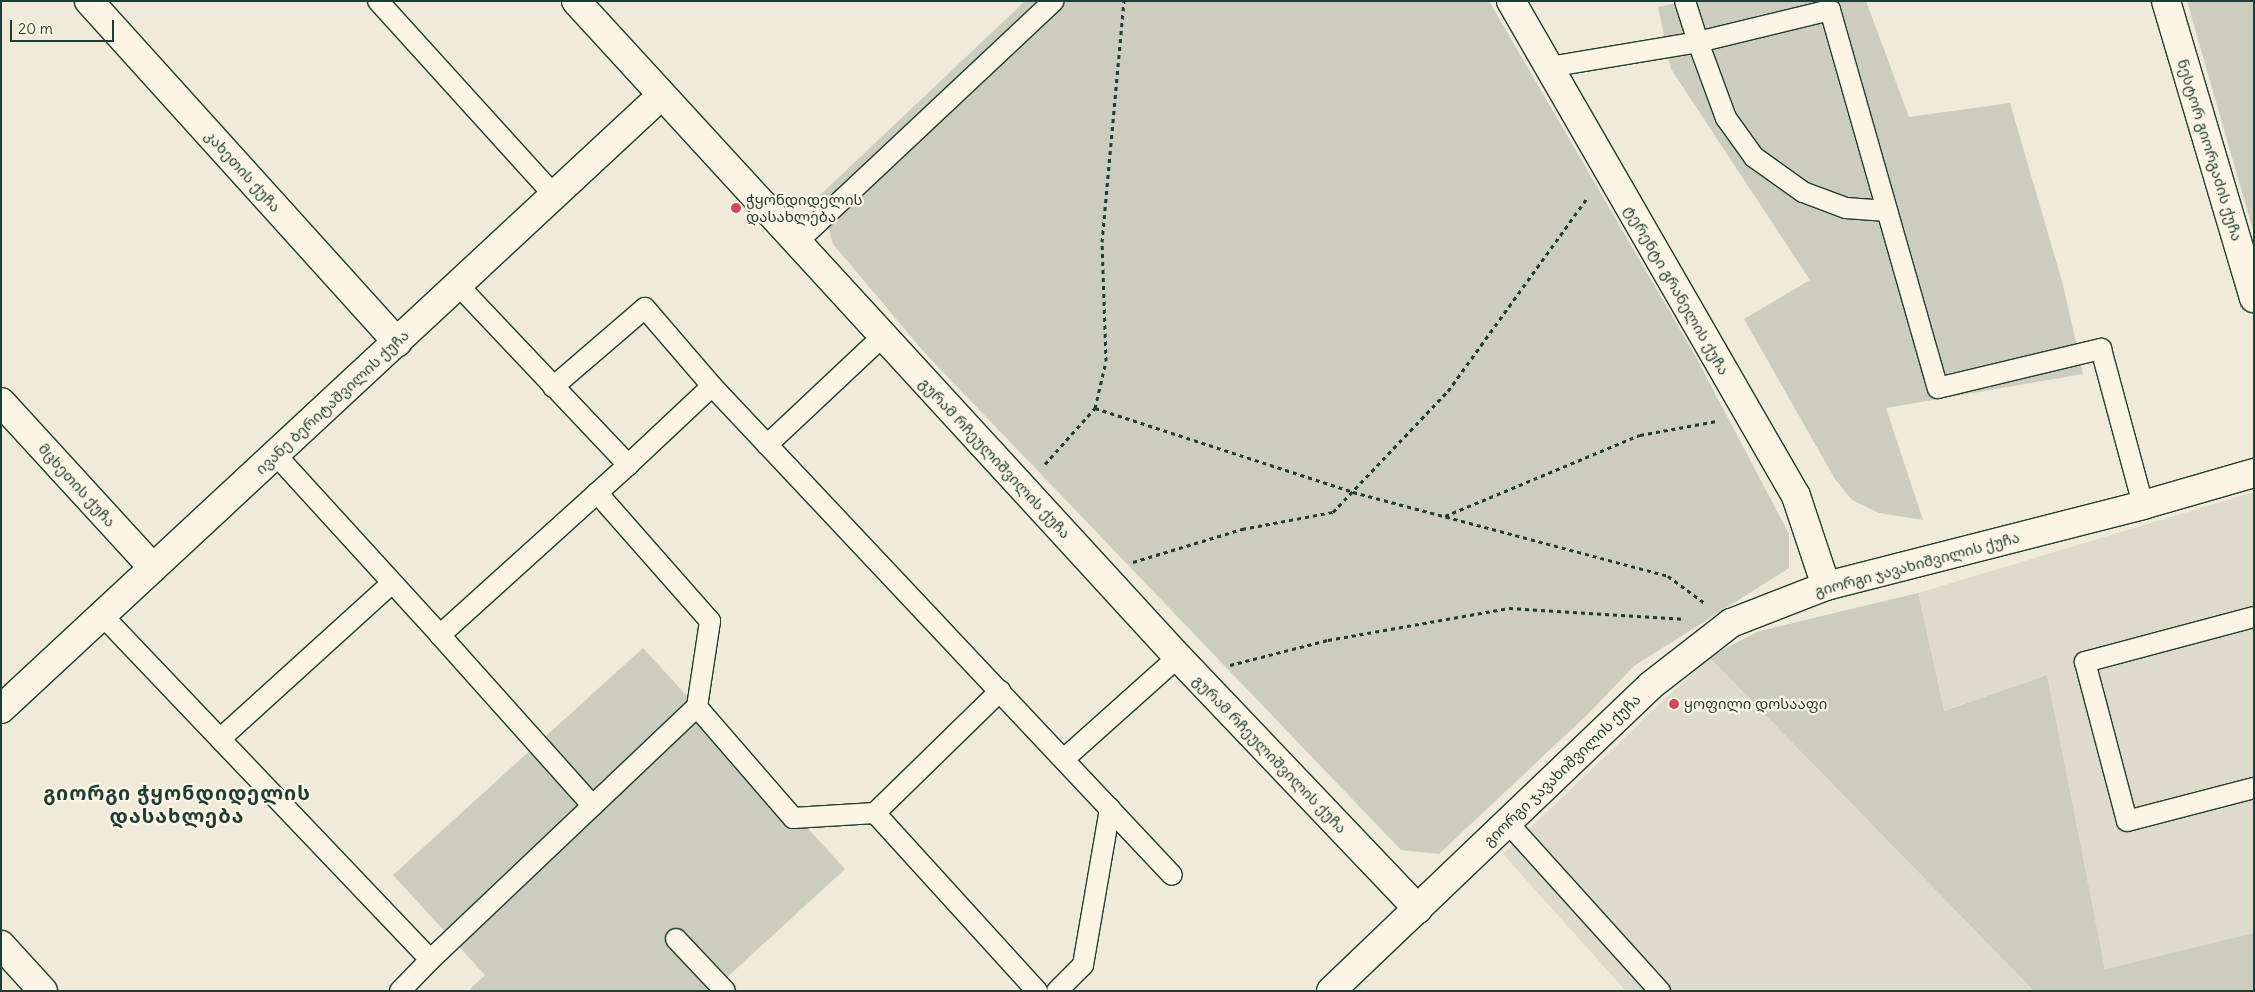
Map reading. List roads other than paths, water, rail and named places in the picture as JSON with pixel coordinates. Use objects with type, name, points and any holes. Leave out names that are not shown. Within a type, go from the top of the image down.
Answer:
[{"type":"street","name":"კახეთის ქუჩა","points":[[89,1],[397,342]]},
{"type":"street","name":"გურამ რჩეულიშვილის ქუჩა","points":[[576,1],[1186,666],[1418,909]]},
{"type":"street","name":"ტერენტი გრანელის ქუჩა","points":[[1512,1],[1796,496],[1826,586]]},
{"type":"street","name":"ნესტორ გიორგაძის ქუჩა","points":[[2166,1],[2254,298]]},
{"type":"street","name":"ივანე ბერიტაშვილის ქუჩა","points":[[1,709],[662,95]]},
{"type":"street","name":"მცხეთის ქუჩა","points":[[1,402],[153,568]]},
{"type":"street","name":"გიორგი ჯავახიშვილის ქუჩა","points":[[1331,991],[1650,686],[1732,623],[1826,586],[2143,506],[2254,473]]},
{"type":"street","points":[[1,945],[43,991]]},
{"type":"lane","points":[[378,1],[554,195]]},
{"type":"lane","points":[[797,242],[1054,1]]},
{"type":"lane","points":[[1685,1],[1726,118],[1754,157],[1803,192],[1846,208],[1887,211]]},
{"type":"lane","points":[[1549,66],[1698,42],[1830,10],[1938,388],[2101,349],[2143,506]]},
{"type":"lane","points":[[458,285],[628,465]]},
{"type":"lane","points":[[554,386],[645,308],[712,386],[1172,875]]},
{"type":"lane","points":[[767,445],[883,336]]},
{"type":"lane","points":[[440,635],[628,465],[712,386]]},
{"type":"lane","points":[[275,454],[593,806]]},
{"type":"lane","points":[[400,991],[430,960],[697,707],[710,621],[597,493]]},
{"type":"lane","points":[[220,739],[392,583]]},
{"type":"lane","points":[[102,615],[430,960]]},
{"type":"lane","points":[[2254,618],[2085,662],[2127,821],[2254,788]]},
{"type":"lane","points":[[1064,760],[1186,666]]},
{"type":"lane","points":[[697,707],[793,818],[875,813],[1000,691]]},
{"type":"lane","points":[[1069,987],[1083,965],[1110,808]]},
{"type":"lane","points":[[875,813],[1037,991]]},
{"type":"lane","points":[[1508,823],[1660,991]]},
{"type":"lane","points":[[676,939],[726,991]]},
{"type":"place","name":"ჭყონდიდელის დასახლება","points":[[736,208]]},
{"type":"place","name":"ყოფილი დოსააფი","points":[[1674,704]]},
{"type":"district","name":"გიორგი ჭყონდიდელის დასახლება","points":[[177,804]]}]
